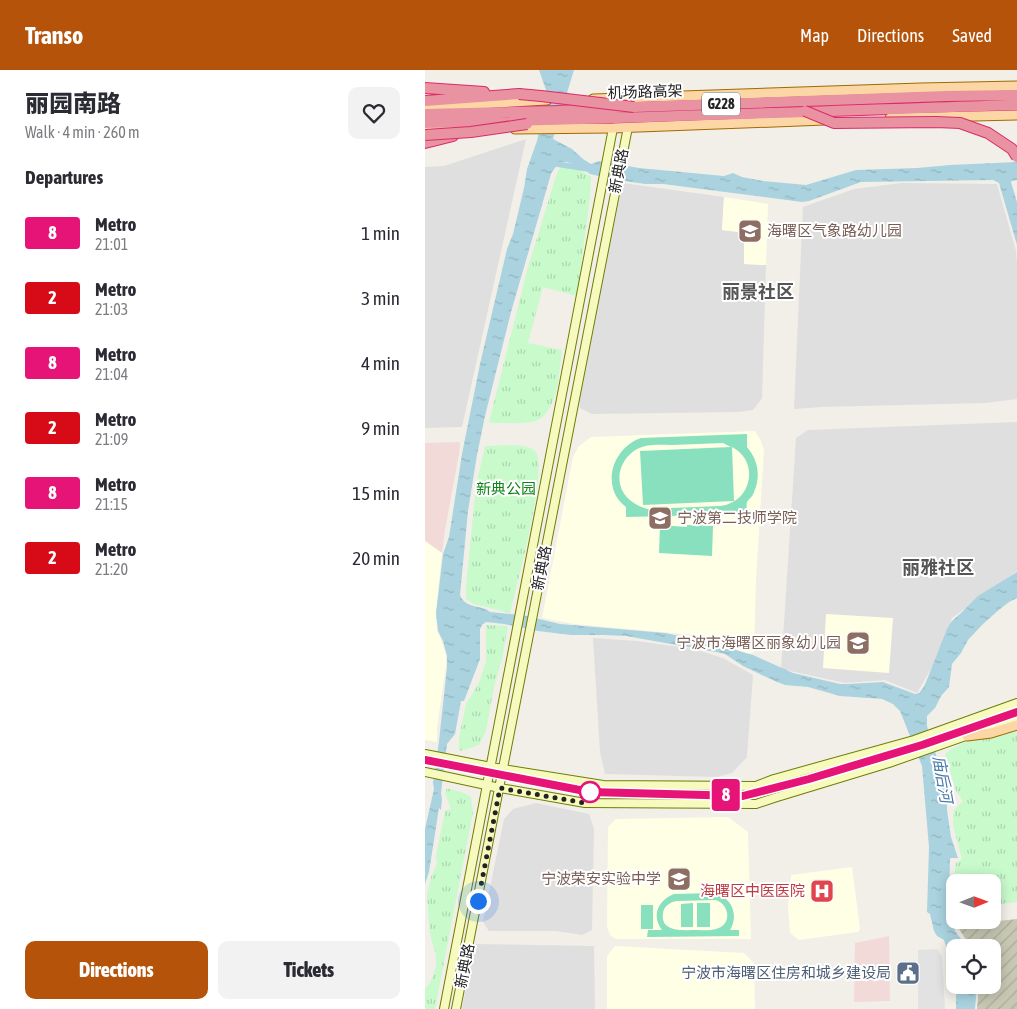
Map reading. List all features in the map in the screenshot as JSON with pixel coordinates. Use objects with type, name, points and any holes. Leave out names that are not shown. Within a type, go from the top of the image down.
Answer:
[{"type":"highway","points":[[946,96],[1017,87]]},
{"type":"highway","points":[[425,88],[519,94],[634,107]]},
{"type":"highway","points":[[425,101],[519,94]]},
{"type":"highway","name":"机场路高架","points":[[425,114],[1017,95]]},
{"type":"highway","name":"机场路高架","points":[[425,123],[564,125],[805,111],[1017,105]]},
{"type":"highway","points":[[805,111],[834,123],[960,123],[988,133],[1012,149],[1017,157]]},
{"type":"highway","points":[[425,135],[564,125]]},
{"type":"highway","points":[[425,143],[471,132]]},
{"type":"main road","points":[[425,107],[549,100],[838,90],[1017,87]]},
{"type":"main road","points":[[425,128],[548,130],[564,125],[613,128],[1017,115]]},
{"type":"main road","name":"新典路","points":[[456,1009],[628,127]]},
{"type":"main road","name":"新典路","points":[[444,1009],[613,128]]},
{"type":"main road","points":[[425,754],[603,785],[756,786],[933,734],[1017,703]]},
{"type":"main road","points":[[425,772],[585,803],[756,804],[889,763],[1017,718]]},
{"type":"main road","points":[[967,736],[991,734],[1017,725]]},
{"type":"shaded area","points":[[526,139],[462,427],[425,428],[425,167],[444,166]]},
{"type":"shaded area","points":[[623,183],[724,197],[722,230],[744,232],[744,264],[766,265],[762,398],[753,410],[737,412],[592,414],[580,408],[579,396]]},
{"type":"shaded area","points":[[902,183],[997,184],[1016,251],[1017,399],[986,403],[794,409],[803,207],[854,189]]},
{"type":"shaded area","name":"海曙区气象路幼儿园","points":[[724,197],[768,204],[766,265],[744,264],[744,233],[722,230]]},
{"type":"shaded area","points":[[1017,422],[1017,571],[952,618],[935,662],[917,693],[885,680],[845,683],[781,669],[796,438],[808,430]]},
{"type":"shaded area","name":"宁波第二技师学院","points":[[755,431],[764,450],[756,579],[754,652],[748,654],[705,636],[574,624],[542,618],[573,457],[579,446],[591,437]]},
{"type":"shaded area","points":[[460,442],[442,553],[425,541],[425,443]]},
{"type":"shaded area","points":[[425,541],[442,553],[436,612],[437,630],[446,655],[446,665],[437,728],[437,742],[425,740]]},
{"type":"shaded area","name":"宁波市海曙区丽象幼儿园","points":[[826,614],[893,618],[889,673],[823,668]]},
{"type":"shaded area","points":[[593,638],[637,641],[694,649],[723,658],[753,675],[747,757],[732,773],[717,777],[605,774],[600,752]]},
{"type":"shaded area","points":[[536,803],[589,814],[594,829],[592,930],[582,935],[556,931],[489,931],[483,922],[504,819],[513,809]]},
{"type":"shaded area","name":"宁波荣安实验中学","points":[[728,817],[748,832],[751,939],[616,939],[610,935],[607,927],[608,827],[616,819]]},
{"type":"shaded area","name":"海曙区中医医院","points":[[852,867],[860,929],[858,932],[799,940],[790,933],[788,906],[791,875]]},
{"type":"shaded area","points":[[1017,919],[1017,1009],[977,1009],[978,994],[1001,994],[1001,939],[966,939],[959,929],[1001,929],[1001,921]]},
{"type":"shaded area","points":[[889,936],[890,1001],[854,1002],[855,943]]},
{"type":"shaded area","points":[[474,944],[594,946],[595,1009],[462,1009]]},
{"type":"shaded area","points":[[615,946],[744,953],[754,963],[755,1009],[607,1009],[607,956]]},
{"type":"shaded area","points":[[937,949],[942,956],[945,1009],[918,1009],[918,950]]},
{"type":"green space","points":[[562,164],[573,165],[591,177],[577,296],[543,287],[528,343],[562,350],[556,392],[548,412],[541,418],[527,423],[492,423],[489,422],[528,267],[557,173]]},
{"type":"green space","points":[[747,434],[747,447],[754,457],[758,474],[756,486],[747,502],[747,514],[626,517],[626,507],[618,499],[613,489],[612,479],[617,459],[631,443],[641,438]],"holes":[[[723,443],[731,447],[640,451],[643,505],[734,501],[720,506],[647,509],[638,505],[624,493],[619,478],[624,461],[637,449],[653,445]],[[732,447],[741,453],[749,471],[749,481],[745,490],[734,501]]]},
{"type":"green space","name":"新典公园","points":[[512,445],[527,447],[536,452],[539,463],[530,530],[510,613],[474,604],[466,599],[476,486],[485,446]]},
{"type":"green space","points":[[660,525],[713,526],[712,556],[659,553]]},
{"type":"green space","points":[[486,625],[508,626],[502,659],[494,687],[486,731],[479,745],[459,751],[459,738],[466,704],[479,683],[486,661]]},
{"type":"green space","points":[[1017,729],[1017,902],[1001,904],[1001,874],[954,874],[956,863],[962,859],[953,825],[954,810],[963,801],[956,791],[945,754],[960,745],[979,738]]},
{"type":"green space","points":[[447,788],[471,797],[473,812],[435,1009],[425,1009],[425,989],[431,981],[436,967],[436,955],[430,935],[427,895],[431,877],[437,864],[436,856],[445,811],[451,809],[445,793]]},
{"type":"green space","points":[[715,893],[721,895],[730,903],[734,913],[733,924],[730,930],[739,930],[739,936],[647,937],[648,930],[662,930],[657,919],[658,909],[664,900],[674,894]],"holes":[[[716,900],[726,910],[727,919],[721,927],[716,929],[674,929],[665,924],[663,919],[665,908],[677,901]]]},
{"type":"green space","points":[[693,903],[693,927],[681,927],[681,904]]},
{"type":"green space","points":[[697,903],[710,903],[710,927],[697,927]]},
{"type":"green space","points":[[641,905],[653,905],[653,929],[641,929]]},
{"type":"water","name":"庙后河","points":[[539,70],[574,70],[553,139],[572,149],[591,164],[599,161],[639,168],[724,176],[733,173],[742,177],[763,181],[806,185],[856,170],[1017,162],[1017,180],[1011,182],[1017,202],[1017,245],[999,183],[993,180],[861,182],[802,202],[611,179],[590,174],[581,167],[567,162],[558,163],[551,174],[511,312],[485,416],[468,511],[460,595],[468,604],[490,612],[522,615],[560,624],[665,633],[704,641],[753,655],[793,673],[840,684],[883,682],[915,694],[919,693],[926,682],[951,622],[978,596],[1017,572],[1017,598],[1000,609],[968,640],[952,664],[949,687],[941,696],[935,708],[927,716],[927,726],[937,758],[944,762],[944,778],[952,793],[947,810],[951,837],[958,858],[950,859],[950,874],[946,874],[946,929],[955,929],[961,939],[946,939],[946,947],[944,940],[937,936],[934,931],[930,914],[927,912],[929,847],[922,766],[900,711],[893,704],[882,699],[840,696],[808,687],[785,685],[743,666],[725,654],[626,636],[571,635],[486,622],[482,625],[480,629],[480,659],[464,701],[461,701],[455,734],[447,744],[441,793],[441,810],[439,808],[429,872],[425,884],[425,829],[434,789],[433,783],[447,667],[447,656],[438,631],[436,613],[443,554],[449,537],[462,454],[480,364],[507,249],[513,234],[527,169],[537,141],[546,90]]},
{"type":"water","points":[[956,994],[976,994],[975,1009],[956,1009]]},
{"type":"waterway","points":[[550,163],[588,169]]},
{"type":"metro line","name":"8","points":[[425,760],[590,792],[743,796],[809,779],[922,745],[1017,712]]},
{"type":"place","name":"海曙区气象路幼儿园","points":[[750,231]]},
{"type":"place","name":"宁波第二技师学院","points":[[660,518]]},
{"type":"place","name":"宁波市海曙区丽象幼儿园","points":[[858,643]]},
{"type":"place","name":"宁波荣安实验中学","points":[[679,879]]},
{"type":"place","name":"海曙区中医医院","points":[[822,891]]},
{"type":"place","name":"宁波市海曙区住房和城乡建设局","points":[[908,973]]},
{"type":"district","name":"丽景社区","points":[[758,292]]},
{"type":"district","name":"丽雅社区","points":[[938,568]]},
{"type":"route","points":[[478,901],[500,788],[585,803],[590,792]]}]
